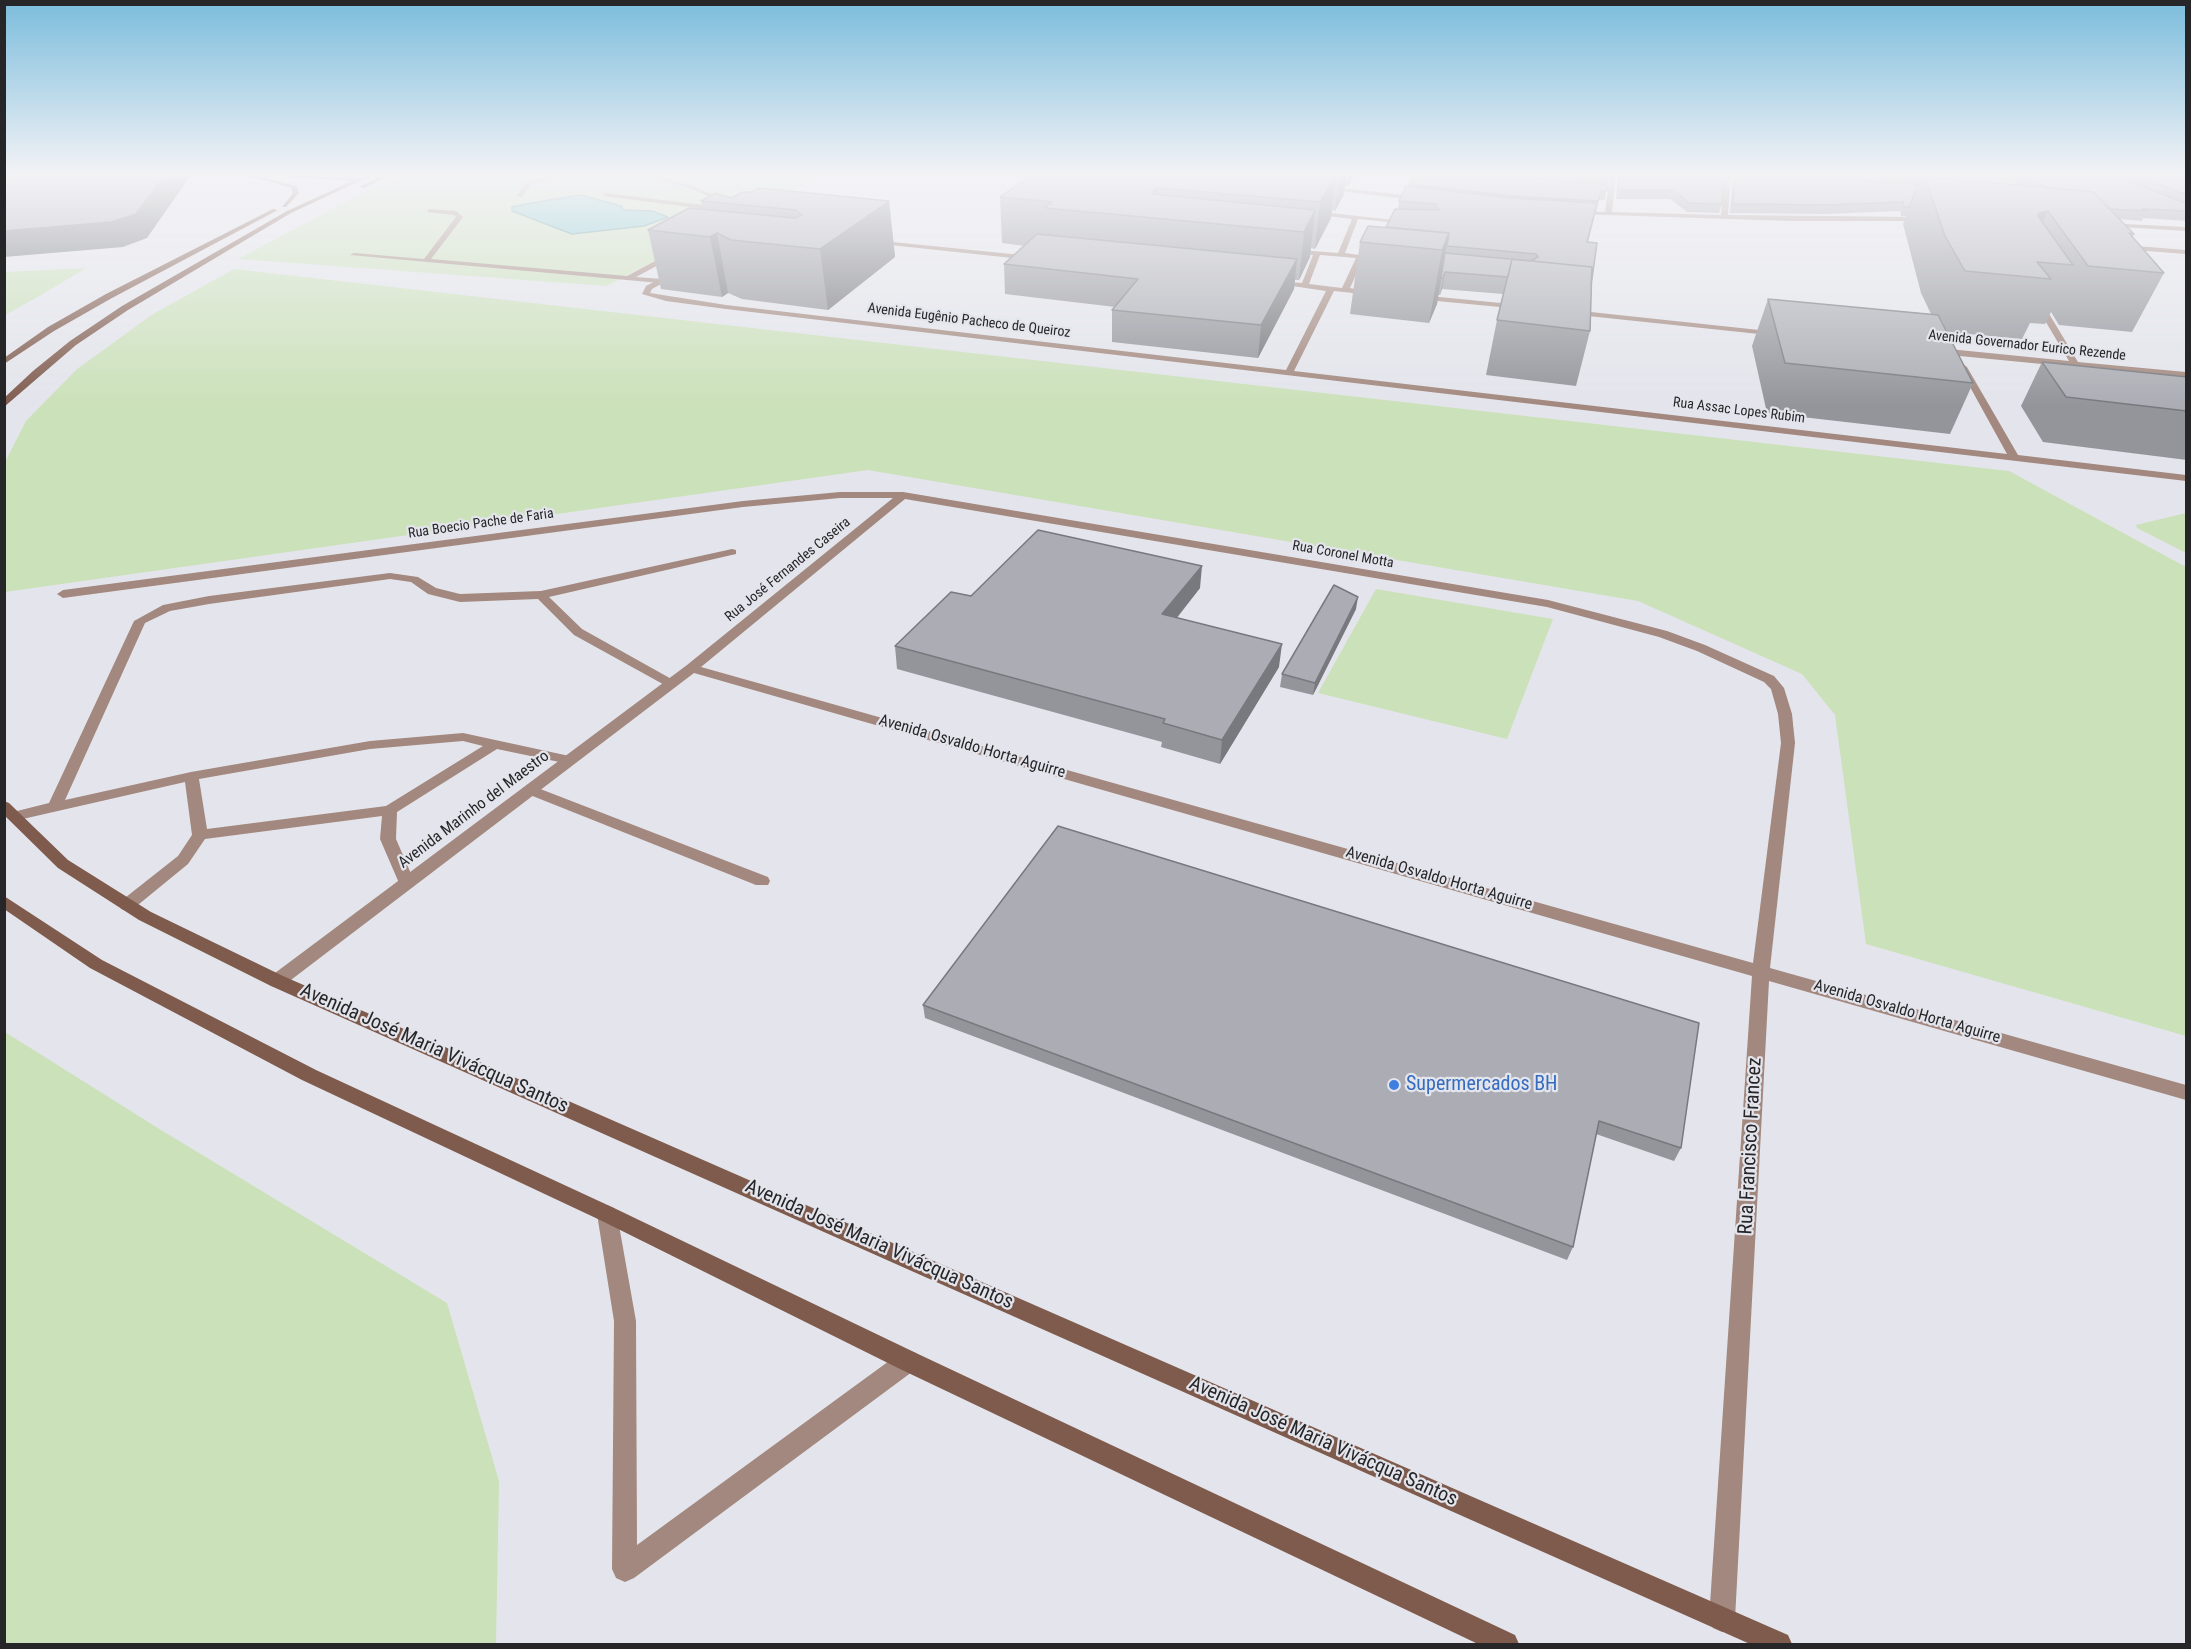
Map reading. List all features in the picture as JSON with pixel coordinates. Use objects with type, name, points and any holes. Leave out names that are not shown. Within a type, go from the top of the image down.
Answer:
[{"type":"main road","points":[[4,362],[51,329],[195,252]]},
{"type":"main road","points":[[4,404],[36,373],[82,337],[125,308],[222,252]]},
{"type":"main road","name":"Avenida José Maria Vivácqua Santos","points":[[9,811],[63,864],[127,905],[277,981],[1779,1644]]},
{"type":"main road","points":[[4,901],[96,964],[309,1075],[607,1214],[908,1361],[1506,1644]]},
{"type":"street","points":[[426,261],[433,252]]},
{"type":"street","points":[[628,277],[679,252]]},
{"type":"street","points":[[968,252],[1038,259]]},
{"type":"street","points":[[1305,252],[1382,259]]},
{"type":"street","points":[[1305,286],[1317,253]]},
{"type":"street","points":[[354,255],[660,281],[688,265]]},
{"type":"street","points":[[1346,290],[1360,257]]},
{"type":"street","name":"Avenida Eugênio Pacheco de Queiroz","points":[[660,281],[649,288],[646,294],[666,299],[1289,372]]},
{"type":"street","points":[[1270,283],[1380,294]]},
{"type":"street","points":[[1289,372],[1331,289]]},
{"type":"street","points":[[2030,289],[2075,364]]},
{"type":"street","points":[[1414,297],[1530,308]]},
{"type":"street","points":[[1565,312],[1790,335]]},
{"type":"street","name":"Avenida Governador Eurico Rezende","points":[[1932,350],[2187,375]]},
{"type":"street","points":[[1956,353],[2013,456]]},
{"type":"street","name":"Rua Assac Lopes Rubim","points":[[1289,372],[2187,478]]},
{"type":"street","name":"Rua Boecio Pache de Faria","points":[[63,594],[743,504],[840,495],[903,495]]},
{"type":"street","name":"Rua José Fernandes Caseira","points":[[692,668],[903,495]]},
{"type":"street","name":"Rua Coronel Motta","points":[[903,495],[1548,604],[1663,634],[1701,648],[1769,679]]},
{"type":"street","points":[[56,806],[140,621],[167,608],[209,600],[390,576],[414,579],[432,591],[460,598],[542,595],[732,552]]},
{"type":"street","points":[[542,595],[578,632],[670,684]]},
{"type":"street","name":"Avenida Marinho del Maestro","points":[[277,981],[692,668]]},
{"type":"street","name":"Avenida Osvaldo Horta Aguirre","points":[[692,668],[1761,970],[2187,1093]]},
{"type":"street","name":"Rua Francisco Francez","points":[[1722,1619],[1761,970],[1788,743],[1785,714],[1777,688],[1769,679]]},
{"type":"street","points":[[9,811],[56,806],[191,776],[370,745],[463,737],[569,760]]},
{"type":"street","points":[[200,835],[390,810],[495,744]]},
{"type":"street","points":[[127,905],[183,860],[200,835],[191,776]]},
{"type":"street","points":[[530,790],[762,881]]},
{"type":"street","points":[[390,810],[388,839],[407,883]]},
{"type":"street","points":[[607,1214],[626,1321],[625,1569],[908,1361]]},
{"type":"green space","points":[[251,252],[671,252],[607,286],[238,259]]},
{"type":"green space","points":[[86,268],[36,298],[5,315],[5,272]]},
{"type":"green space","points":[[234,269],[2009,471],[2186,567],[2186,1036],[1866,944],[1835,715],[1802,674],[1638,601],[868,470],[5,592],[5,462],[26,421],[77,369],[153,314]]},
{"type":"green space","points":[[2186,513],[2186,553],[2137,528],[2136,525]]},
{"type":"green space","points":[[1376,589],[1553,619],[1507,739],[1318,693]]},
{"type":"green space","points":[[5,1032],[161,1130],[447,1303],[499,1481],[496,1644],[5,1644]]},
{"type":"building","points":[[1017,252],[1224,252],[1297,259],[1261,325],[1112,310],[1138,279],[1004,264]]},
{"type":"building","points":[[1513,252],[1596,252],[1591,286],[1592,267],[1531,261],[1538,257],[1536,254]]},
{"type":"building","points":[[1954,252],[2064,252],[2073,265],[2037,262],[2051,279],[1965,271]]},
{"type":"building","points":[[2078,252],[2146,252],[2164,273],[2088,266]]},
{"type":"building","points":[[1445,253],[1512,259],[1508,277],[1445,272],[1441,278]]},
{"type":"building","points":[[1512,259],[1592,267],[1590,331],[1497,320]]},
{"type":"building","points":[[1768,299],[1938,315],[1973,383],[1785,363]]},
{"type":"building","points":[[2042,362],[2187,377],[2187,411],[2066,397]]},
{"type":"building","points":[[1038,530],[1202,566],[1162,614],[1282,644],[1222,740],[1163,723],[1165,719],[895,646],[951,592],[971,596]]},
{"type":"building","points":[[1334,585],[1358,597],[1315,683],[1282,674]]},
{"type":"building","name":"Supermercados BH","points":[[1058,826],[1699,1023],[1681,1148],[1599,1121],[1573,1247],[923,1005]]},
{"type":"place","name":"Supermercados BH","points":[[1394,1085]]}]
